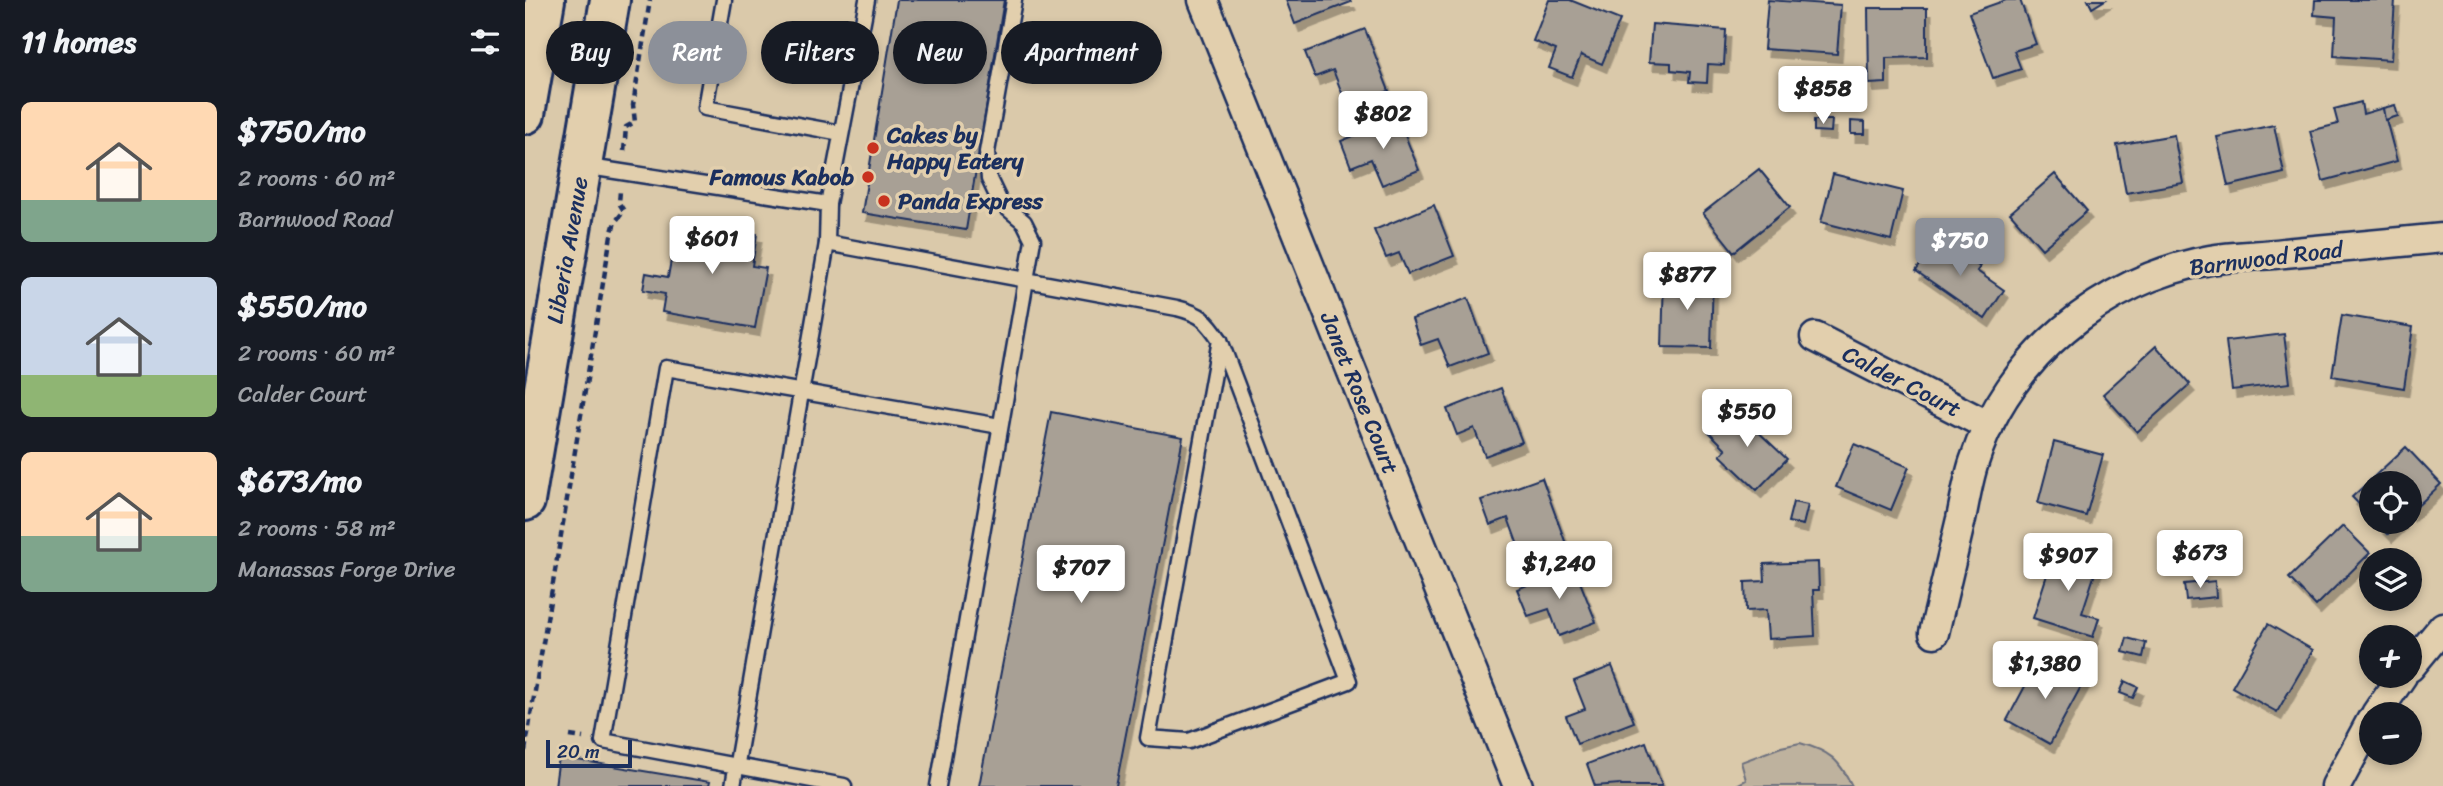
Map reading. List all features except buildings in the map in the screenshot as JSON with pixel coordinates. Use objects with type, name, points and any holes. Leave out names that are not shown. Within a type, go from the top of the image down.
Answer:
[{"type":"highway","points":[[525,114],[545,0]]},
{"type":"highway","name":"Liberia Avenue","points":[[525,501],[610,0]]},
{"type":"street","name":"Janet Rose Court","points":[[1203,0],[1518,786]]},
{"type":"street","name":"Barnwood Road","points":[[1934,632],[1974,461],[1989,426],[2026,366],[2045,345],[2083,315],[2126,289],[2162,274],[2209,260],[2443,238]]},
{"type":"street","name":"Calder Court","points":[[1815,337],[1989,426]]},
{"type":"street","points":[[2422,653],[2443,628]]},
{"type":"street","points":[[2336,786],[2359,743]]},
{"type":"lane","points":[[724,0],[705,108],[841,133]]},
{"type":"lane","points":[[733,786],[827,243],[828,204],[867,0]]},
{"type":"lane","points":[[938,786],[1033,240],[1024,222],[1000,202],[989,179],[987,152],[1014,0]]},
{"type":"lane","points":[[582,166],[828,204]]},
{"type":"lane","points":[[827,243],[1189,311],[1209,323],[1220,340],[1349,681],[1189,741],[1148,738],[1220,340]]},
{"type":"lane","points":[[844,786],[604,741],[666,368],[1000,426]]},
{"type":"path","points":[[626,127],[635,122],[633,106],[650,0]]},
{"type":"path","points":[[525,751],[611,235],[615,222],[624,211],[619,203]]},
{"type":"shaded area","points":[[1800,743],[1819,749],[1832,757],[1852,786],[1735,786],[1746,780],[1741,762]]},
{"type":"place","name":"Cakes by Happy Eatery","points":[[873,148]]},
{"type":"place","name":"Famous Kabob","points":[[868,177]]},
{"type":"place","name":"Panda Express","points":[[884,201]]}]
